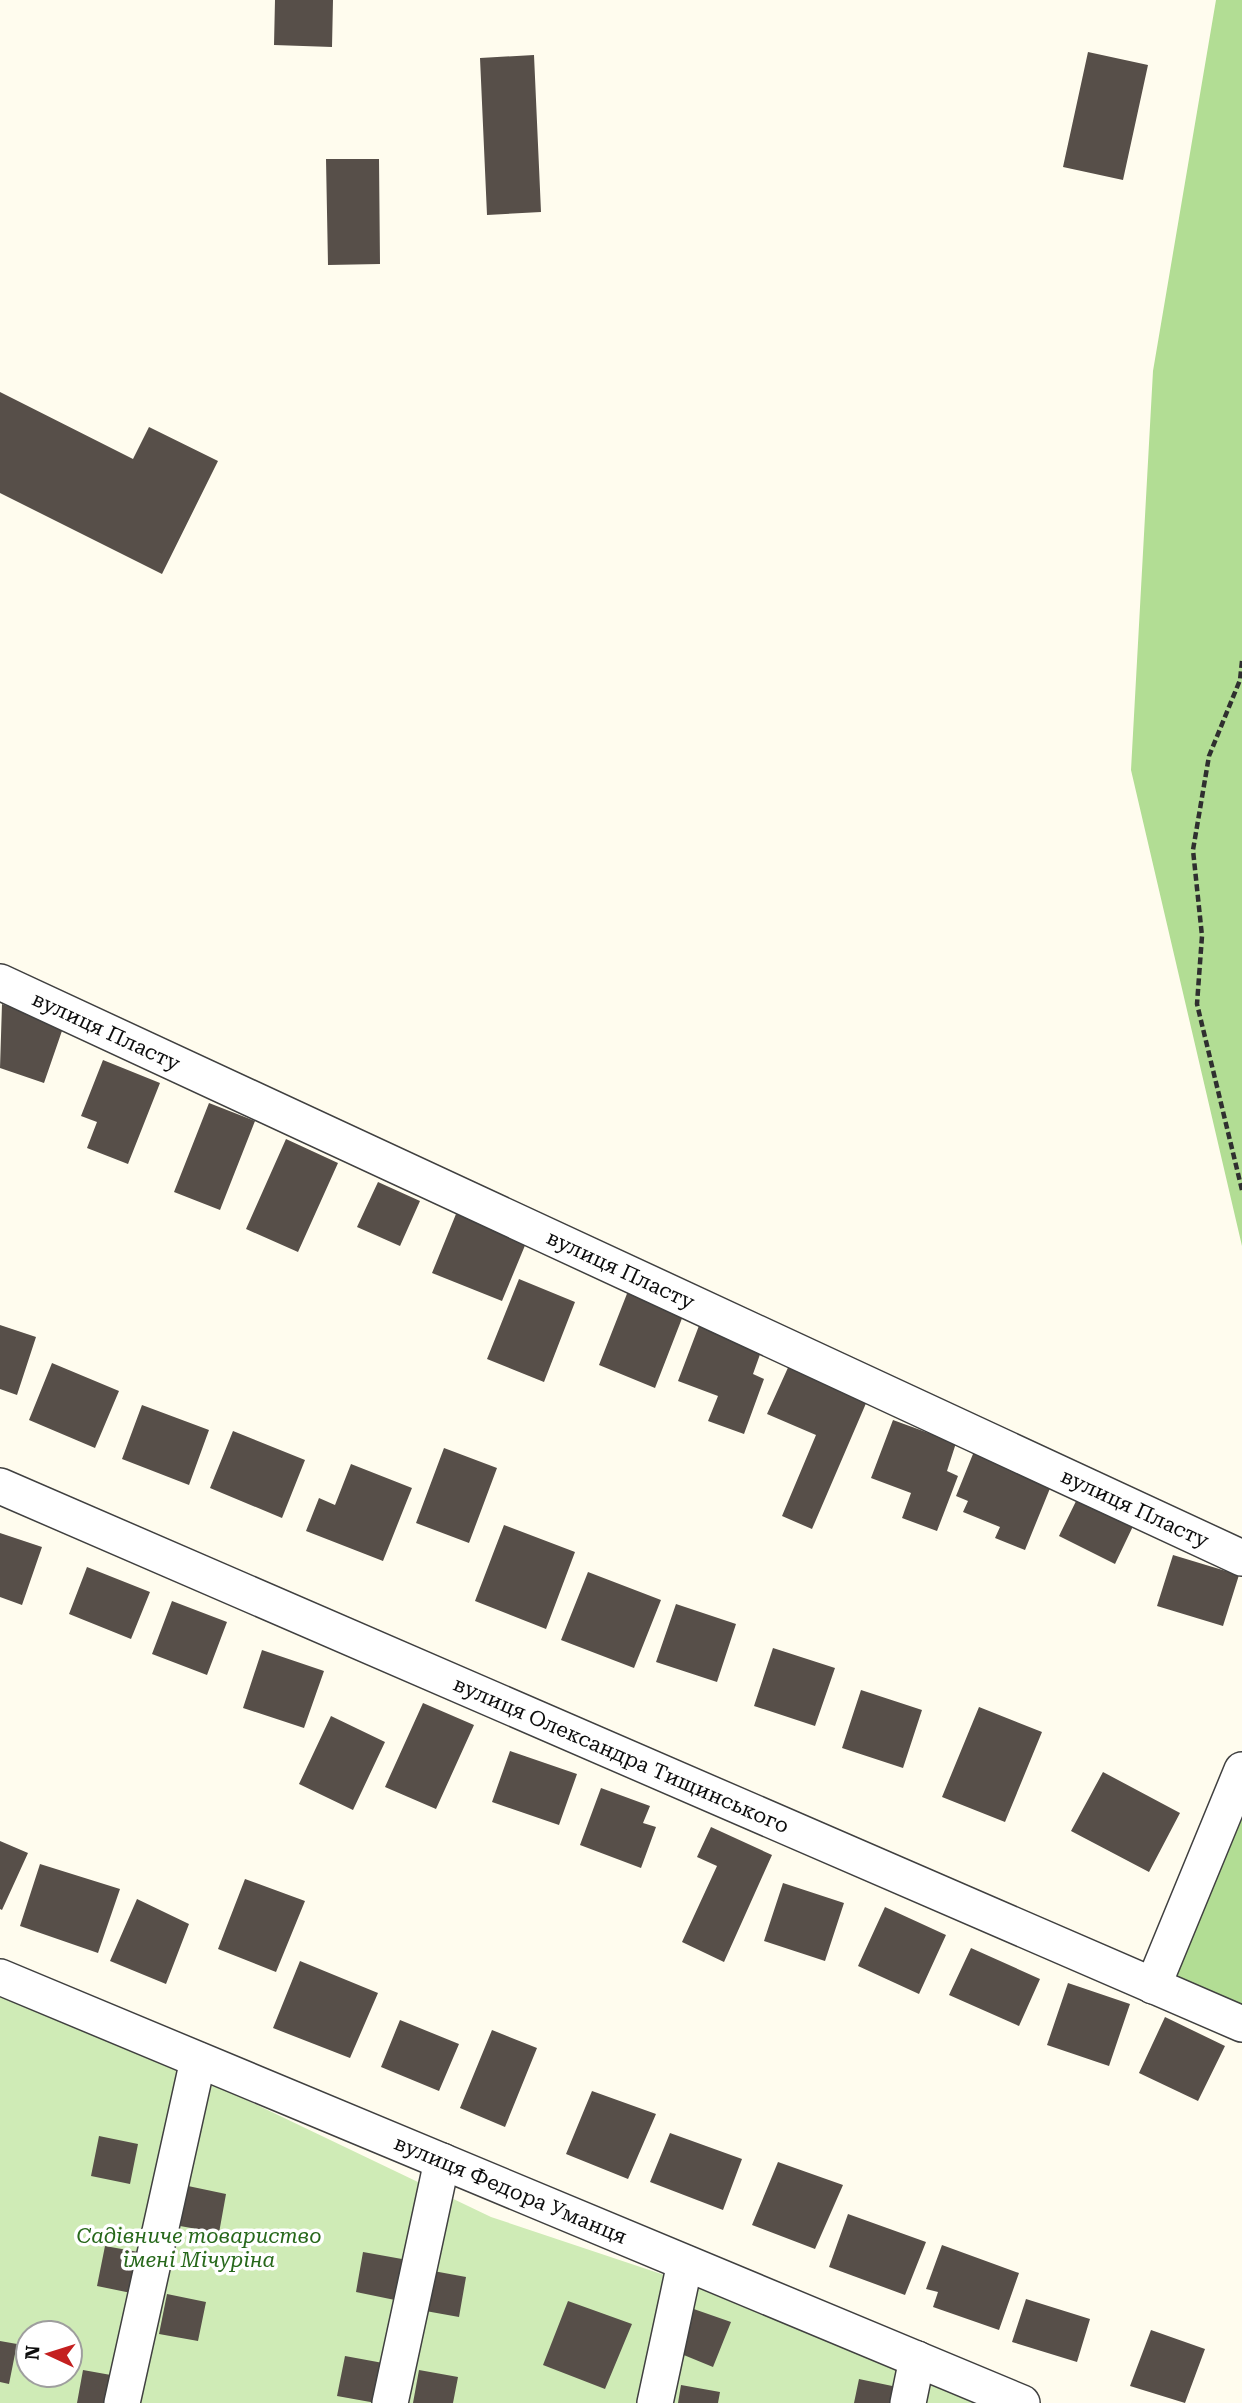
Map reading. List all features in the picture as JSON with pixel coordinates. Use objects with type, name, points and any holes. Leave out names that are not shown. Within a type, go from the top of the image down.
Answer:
[{"type":"street","name":"вулиця Пласту","points":[[0,982],[1242,1558]]},
{"type":"street","name":"вулиця Олександра Тищинського","points":[[0,1486],[1242,2024]]},
{"type":"street","points":[[1153,1986],[1242,1770]]},
{"type":"street","name":"вулиця Федора Уманця","points":[[0,1977],[1022,2403]]},
{"type":"street","points":[[122,2403],[198,2060]]},
{"type":"street","points":[[390,2403],[442,2161]]},
{"type":"street","points":[[655,2403],[685,2263]]},
{"type":"street","points":[[908,2403],[917,2359]]},
{"type":"path","points":[[1242,661],[1240,680],[1209,756],[1193,850],[1202,936],[1197,1004],[1242,1190]]},
{"type":"green space","points":[[1216,0],[1242,0],[1242,1246],[1131,770],[1153,371]]},
{"type":"green space","points":[[1242,1782],[1242,2016],[1160,1979]]},
{"type":"green space","name":"Садівниче товариство імені Мічуріна","points":[[0,1997],[161,2059],[491,2217],[790,2317],[988,2403],[0,2403]]},
{"type":"building","points":[[275,0],[333,0],[332,47],[274,45]]},
{"type":"building","points":[[1088,52],[1148,65],[1123,180],[1063,167]]},
{"type":"building","points":[[534,55],[541,212],[487,215],[480,58]]},
{"type":"building","points":[[326,159],[379,159],[380,264],[328,265]]},
{"type":"building","points":[[0,392],[133,459],[149,427],[218,461],[162,574],[0,493]]},
{"type":"building","points":[[2,1004],[64,1025],[44,1083],[0,1068]]},
{"type":"building","points":[[103,1060],[160,1083],[128,1164],[87,1148],[97,1122],[81,1116]]},
{"type":"building","points":[[209,1103],[255,1121],[220,1210],[174,1192]]},
{"type":"building","points":[[286,1139],[338,1163],[298,1252],[246,1229]]},
{"type":"building","points":[[378,1182],[420,1201],[400,1246],[357,1227]]},
{"type":"building","points":[[456,1214],[526,1243],[502,1301],[432,1273]]},
{"type":"building","points":[[519,1279],[575,1302],[544,1382],[487,1359]]},
{"type":"building","points":[[630,1286],[686,1308],[655,1388],[599,1365]]},
{"type":"building","points":[[700,1323],[763,1346],[753,1374],[764,1379],[744,1434],[708,1421],[718,1396],[678,1381]]},
{"type":"building","points":[[0,1325],[36,1337],[17,1395],[0,1389]]},
{"type":"building","points":[[791,1361],[870,1394],[812,1529],[782,1516],[816,1435],[767,1414]]},
{"type":"building","points":[[52,1363],[119,1391],[95,1448],[29,1420]]},
{"type":"building","points":[[142,1405],[209,1430],[189,1485],[122,1459]]},
{"type":"building","points":[[893,1420],[956,1443],[947,1471],[958,1476],[937,1531],[902,1518],[911,1493],[871,1478]]},
{"type":"building","points":[[233,1431],[305,1460],[282,1518],[210,1488]]},
{"type":"building","points":[[444,1448],[497,1468],[469,1543],[416,1523]]},
{"type":"building","points":[[975,1449],[1053,1481],[1025,1550],[995,1538],[1000,1527],[963,1512],[968,1501],[956,1496]]},
{"type":"building","points":[[351,1464],[412,1488],[383,1561],[306,1531],[319,1498],[335,1505]]},
{"type":"building","points":[[1079,1495],[1135,1522],[1115,1564],[1059,1536]]},
{"type":"building","points":[[504,1525],[575,1552],[546,1629],[475,1601]]},
{"type":"building","points":[[0,1533],[42,1547],[22,1605],[0,1597]]},
{"type":"building","points":[[1173,1555],[1239,1575],[1223,1626],[1157,1606]]},
{"type":"building","points":[[87,1567],[150,1592],[131,1639],[69,1614]]},
{"type":"building","points":[[588,1572],[661,1600],[634,1668],[561,1640]]},
{"type":"building","points":[[172,1601],[227,1622],[207,1675],[152,1654]]},
{"type":"building","points":[[676,1604],[736,1624],[717,1682],[656,1662]]},
{"type":"building","points":[[773,1648],[835,1668],[815,1726],[754,1706]]},
{"type":"building","points":[[262,1650],[324,1671],[304,1728],[243,1708]]},
{"type":"building","points":[[861,1690],[922,1710],[903,1768],[842,1748]]},
{"type":"building","points":[[423,1703],[474,1725],[436,1809],[385,1787]]},
{"type":"building","points":[[979,1707],[1042,1732],[1005,1822],[942,1797]]},
{"type":"building","points":[[331,1716],[385,1742],[353,1810],[299,1784]]},
{"type":"building","points":[[510,1751],[577,1774],[559,1825],[492,1802]]},
{"type":"building","points":[[1103,1772],[1180,1813],[1149,1872],[1071,1831]]},
{"type":"building","points":[[601,1788],[650,1806],[643,1823],[656,1827],[641,1868],[580,1845]]},
{"type":"building","points":[[711,1827],[772,1855],[724,1962],[682,1942],[717,1866],[697,1857]]},
{"type":"building","points":[[0,1841],[28,1853],[2,1910],[0,1909]]},
{"type":"building","points":[[40,1864],[120,1889],[98,1953],[20,1926]]},
{"type":"building","points":[[245,1879],[305,1901],[276,1972],[218,1949]]},
{"type":"building","points":[[783,1883],[844,1903],[825,1961],[764,1941]]},
{"type":"building","points":[[137,1899],[189,1924],[166,1984],[110,1961]]},
{"type":"building","points":[[885,1907],[946,1935],[919,1994],[858,1966]]},
{"type":"building","points":[[971,1948],[1040,1979],[1019,2026],[949,1995]]},
{"type":"building","points":[[300,1961],[378,1993],[350,2058],[273,2028]]},
{"type":"building","points":[[1068,1983],[1130,2004],[1109,2066],[1047,2045]]},
{"type":"building","points":[[1165,2017],[1225,2046],[1198,2101],[1139,2073]]},
{"type":"building","points":[[400,2020],[459,2044],[439,2091],[381,2067]]},
{"type":"building","points":[[492,2030],[537,2048],[505,2127],[460,2108]]},
{"type":"building","points":[[592,2091],[656,2114],[628,2179],[566,2154]]},
{"type":"building","points":[[670,2133],[742,2159],[723,2210],[650,2182]]},
{"type":"building","points":[[99,2136],[138,2144],[130,2184],[91,2176]]},
{"type":"building","points":[[778,2162],[843,2185],[815,2249],[752,2225]]},
{"type":"building","points":[[188,2186],[226,2194],[219,2233],[180,2226]]},
{"type":"building","points":[[848,2214],[926,2242],[905,2295],[829,2267]]},
{"type":"building","points":[[942,2245],[1019,2273],[999,2330],[933,2307],[938,2292],[926,2289]]},
{"type":"building","points":[[105,2246],[144,2253],[136,2294],[97,2286]]},
{"type":"building","points":[[363,2252],[402,2259],[395,2300],[356,2292]]},
{"type":"building","points":[[428,2270],[466,2277],[459,2317],[420,2310]]},
{"type":"building","points":[[167,2294],[206,2302],[198,2341],[159,2334]]},
{"type":"building","points":[[1026,2299],[1090,2319],[1077,2362],[1012,2342]]},
{"type":"building","points":[[568,2301],[632,2324],[605,2389],[543,2365]]},
{"type":"building","points":[[688,2307],[731,2322],[713,2367],[674,2351]]},
{"type":"building","points":[[1151,2330],[1205,2349],[1185,2403],[1130,2386]]},
{"type":"building","points":[[0,2341],[14,2343],[14,2359],[9,2384],[0,2382]]},
{"type":"building","points":[[345,2356],[383,2363],[376,2403],[337,2396]]},
{"type":"building","points":[[84,2370],[122,2377],[117,2403],[77,2403],[80,2389],[84,2389]]},
{"type":"building","points":[[419,2370],[458,2377],[453,2403],[413,2403]]},
{"type":"building","points":[[859,2379],[897,2387],[894,2403],[854,2403]]},
{"type":"building","points":[[681,2385],[720,2392],[718,2403],[678,2403]]}]
